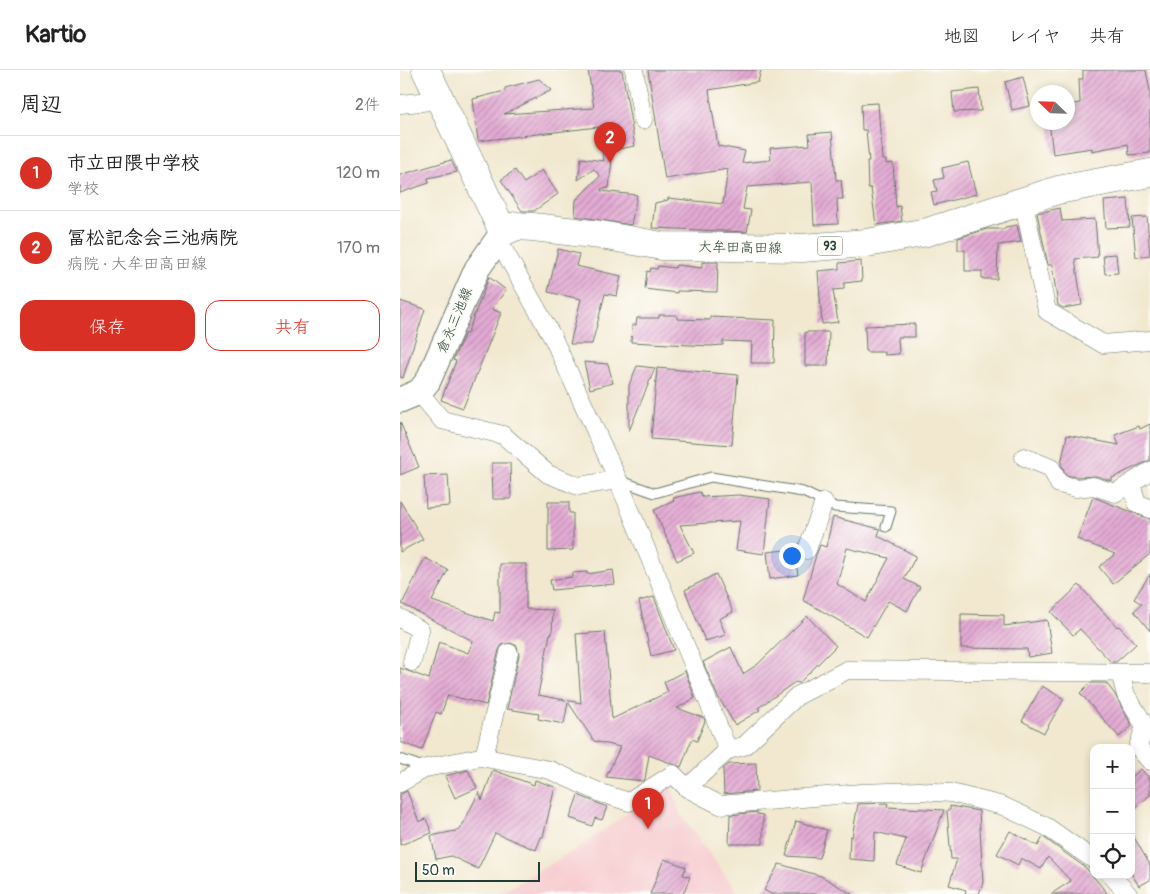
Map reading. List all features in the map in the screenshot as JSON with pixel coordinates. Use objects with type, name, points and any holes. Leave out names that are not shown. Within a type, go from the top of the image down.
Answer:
[{"type":"main road","points":[[426,70],[442,100],[500,235]]},
{"type":"main road","name":"大牟田高田線","points":[[500,235],[516,226],[601,235],[662,246],[802,248],[867,243],[926,232],[1058,190],[1150,172]]},
{"type":"main road","name":"倉永三池線","points":[[409,396],[428,381],[477,269],[500,235]]},
{"type":"street","points":[[634,70],[643,120]]},
{"type":"street","points":[[400,104],[442,100]]},
{"type":"street","points":[[1023,200],[1047,311],[1103,344],[1150,340]]},
{"type":"street","points":[[500,235],[552,338],[618,480],[728,750]]},
{"type":"street","points":[[409,396],[442,420],[503,435],[548,474],[578,486],[618,480]]},
{"type":"street","points":[[1024,457],[1052,468],[1058,484],[1076,488],[1092,486],[1115,493],[1150,471]]},
{"type":"street","points":[[1131,483],[1137,503],[1150,509]]},
{"type":"street","points":[[807,550],[824,502]]},
{"type":"street","points":[[400,618],[420,630],[412,662]]},
{"type":"street","points":[[484,757],[509,654]]},
{"type":"street","points":[[688,788],[728,750],[744,746],[797,696],[847,670],[1150,673]]},
{"type":"street","points":[[1120,673],[1126,695],[1145,726],[1138,747],[1150,761]]},
{"type":"street","points":[[400,783],[426,768],[484,757],[550,770],[602,793],[629,802],[673,774],[688,788],[720,805],[861,793],[919,791],[951,793],[1012,810],[1047,827],[1090,857]]},
{"type":"street","points":[[1115,879],[1128,894]]},
{"type":"lane","points":[[618,480],[654,493],[711,477],[803,492],[835,507],[891,511],[886,527]]},
{"type":"lane","points":[[400,758],[426,768]]},
{"type":"shaded area","points":[[668,785],[676,797],[679,812],[739,894],[499,894],[581,846]]},
{"type":"building","points":[[588,70],[622,70],[635,146],[613,150],[609,188],[601,189],[601,191],[637,195],[631,225],[575,216],[576,200],[600,176],[594,169],[578,180],[581,158],[604,161],[598,127],[478,141],[473,99],[505,91],[505,88],[539,79],[552,90],[504,114],[594,108]]},
{"type":"building","points":[[648,70],[761,70],[758,82],[709,90],[718,146],[745,151],[742,163],[771,160],[770,148],[810,145],[809,134],[832,132],[836,180],[841,180],[843,199],[837,199],[838,224],[814,225],[812,182],[747,187],[743,209],[751,210],[747,232],[652,228],[655,203],[668,200],[668,198],[723,204],[728,169],[665,179]]},
{"type":"building","points":[[1083,70],[1146,70],[1150,91],[1150,153],[1129,155],[1128,144],[1092,151],[1092,148],[1053,154],[1050,130],[1075,130],[1075,104],[1080,103],[1079,79],[1083,79]]},
{"type":"building","points":[[1023,77],[1030,106],[1012,110],[1005,82]]},
{"type":"building","points":[[979,89],[981,111],[954,112],[952,92]]},
{"type":"building","points":[[878,103],[882,160],[886,160],[886,164],[893,163],[896,207],[900,206],[902,221],[876,225],[871,188],[868,188],[867,161],[869,161],[866,130],[862,130],[861,104]]},
{"type":"building","points":[[451,160],[457,172],[428,178],[429,183],[400,193],[400,175]]},
{"type":"building","points":[[968,162],[976,194],[934,205],[931,192],[937,191],[934,180],[944,178],[942,168]]},
{"type":"building","points":[[515,170],[524,183],[542,170],[558,194],[534,211],[522,211],[501,180]]},
{"type":"building","points":[[1128,199],[1130,227],[1106,228],[1104,201]]},
{"type":"building","points":[[1060,208],[1062,221],[1095,219],[1098,257],[1075,259],[1082,305],[1063,308],[1058,305],[1052,265],[1048,265],[1037,213]]},
{"type":"building","points":[[1147,217],[1150,255],[1136,257],[1132,218]]},
{"type":"building","points":[[1017,225],[1021,242],[998,245],[997,279],[982,279],[982,271],[965,271],[965,250],[958,250],[958,238],[987,229],[1005,229],[1005,227]]},
{"type":"building","points":[[558,249],[579,254],[576,266],[621,276],[617,296],[605,294],[592,344],[570,344],[581,299],[548,292]]},
{"type":"building","points":[[1116,254],[1118,273],[1105,274],[1103,255]]},
{"type":"building","points":[[861,261],[862,281],[844,283],[844,289],[833,290],[838,322],[822,324],[818,271],[839,269],[839,263]]},
{"type":"building","points":[[702,262],[718,262],[717,292],[677,291],[677,293],[645,289],[647,271],[650,272],[651,268],[657,269],[658,266],[675,268],[676,265],[702,268]]},
{"type":"building","points":[[489,277],[506,290],[492,309],[501,313],[463,408],[441,400],[456,361],[453,360],[465,333],[467,334]]},
{"type":"building","points":[[400,301],[425,309],[403,378],[400,377]]},
{"type":"building","points":[[659,315],[677,315],[677,319],[710,320],[710,317],[775,320],[774,363],[751,363],[752,342],[723,341],[723,345],[710,346],[631,342],[632,325],[636,325],[637,318],[659,318]]},
{"type":"building","points":[[915,324],[915,337],[898,337],[899,354],[884,355],[884,352],[866,352],[865,326]]},
{"type":"building","points":[[805,332],[829,332],[828,366],[805,366]]},
{"type":"building","points":[[584,362],[608,364],[613,383],[590,389]]},
{"type":"building","points":[[637,366],[655,368],[629,431],[629,385]]},
{"type":"building","points":[[657,368],[738,375],[732,445],[651,439]]},
{"type":"building","points":[[400,422],[419,467],[400,475]]},
{"type":"building","points":[[1150,424],[1150,460],[1112,478],[1112,481],[1096,476],[1077,477],[1066,475],[1061,464],[1067,435],[1119,445],[1115,435],[1139,426],[1140,429]]},
{"type":"building","points":[[492,463],[510,463],[511,499],[493,499]]},
{"type":"building","points":[[448,475],[450,506],[426,508],[424,476]]},
{"type":"building","points":[[700,492],[702,497],[739,495],[770,499],[764,554],[736,550],[740,521],[680,525],[694,553],[677,561],[654,510],[674,501],[673,498]]},
{"type":"building","points":[[1093,497],[1150,519],[1150,554],[1113,584],[1099,567],[1115,554],[1077,539]]},
{"type":"building","points":[[400,501],[423,539],[400,552]]},
{"type":"building","points":[[548,502],[569,502],[569,513],[573,513],[573,550],[548,551]]},
{"type":"building","points":[[833,517],[880,529],[878,536],[916,556],[904,579],[920,587],[907,611],[888,601],[867,637],[803,600],[820,545],[826,547]],"holes":[[[847,548],[889,558],[866,602],[837,584]]]},
{"type":"building","points":[[794,549],[798,575],[770,579],[767,552]]},
{"type":"building","points":[[425,558],[448,570],[432,601],[493,621],[495,612],[500,613],[500,564],[526,564],[526,609],[553,610],[552,634],[550,634],[538,695],[581,703],[576,634],[605,632],[612,719],[668,692],[664,682],[685,671],[695,698],[677,708],[704,718],[705,721],[697,741],[692,739],[681,767],[649,755],[643,781],[606,777],[620,747],[594,741],[568,702],[564,724],[538,719],[539,714],[507,709],[519,655],[517,646],[511,643],[502,645],[499,650],[486,705],[448,695],[441,714],[436,712],[422,750],[400,742],[400,668],[429,679],[439,642],[468,653],[473,641],[402,604]]},
{"type":"building","points":[[613,570],[615,584],[552,590],[550,580],[572,577],[572,573],[587,572],[587,574]]},
{"type":"building","points":[[716,574],[733,612],[719,619],[726,635],[705,641],[685,590]]},
{"type":"building","points":[[1150,574],[1150,631],[1134,611],[1142,604],[1134,599]]},
{"type":"building","points":[[1079,585],[1117,627],[1119,626],[1136,644],[1116,662],[1111,662],[1080,629],[1073,635],[1051,612]]},
{"type":"building","points":[[654,597],[674,650],[651,656],[639,601]]},
{"type":"building","points":[[961,614],[1004,615],[1004,626],[1047,620],[1052,653],[1028,657],[1027,649],[961,648]]},
{"type":"building","points":[[807,616],[836,646],[799,683],[795,682],[758,708],[760,710],[735,725],[717,695],[703,662],[731,647],[743,674],[758,664]]},
{"type":"building","points":[[1090,683],[1106,683],[1114,693],[1132,726],[1119,737],[1080,693]]},
{"type":"building","points":[[1042,686],[1064,699],[1044,733],[1022,721]]},
{"type":"building","points":[[756,763],[757,791],[724,794],[723,769],[729,764]]},
{"type":"building","points":[[1141,769],[1150,779],[1150,795],[1135,808],[1135,789],[1135,774]]},
{"type":"building","points":[[468,770],[477,788],[455,798],[445,776]]},
{"type":"building","points":[[493,770],[534,785],[535,780],[555,787],[543,837],[541,837],[536,850],[495,833],[478,869],[451,856],[436,859],[431,836],[460,830],[479,792],[482,800]]},
{"type":"building","points":[[407,791],[419,822],[426,819],[432,833],[400,845],[400,794]]},
{"type":"building","points":[[578,795],[607,807],[602,820],[595,818],[592,826],[570,818]]},
{"type":"building","points":[[888,803],[887,807],[944,810],[921,873],[897,865],[906,839],[875,832],[874,861],[849,859],[850,836],[852,837],[858,804]]},
{"type":"building","points":[[950,806],[979,811],[983,882],[979,894],[965,894],[966,890],[949,885],[957,859],[951,859],[947,810],[950,810]]},
{"type":"building","points":[[757,812],[757,814],[763,815],[763,844],[729,844],[730,815]]},
{"type":"building","points":[[796,821],[827,830],[819,858],[786,856]]},
{"type":"building","points":[[1010,831],[1038,846],[1043,837],[1086,868],[1090,873],[1090,879],[1095,879],[1108,894],[1051,894],[1071,881],[1048,857],[1041,869],[1021,858],[1018,865],[997,854]]},
{"type":"building","points":[[1135,839],[1150,865],[1150,880],[1139,886],[1135,879]]},
{"type":"building","points":[[664,859],[686,867],[683,875],[690,877],[683,894],[650,894]]},
{"type":"building","points":[[779,864],[821,876],[852,894],[771,894],[764,890]]},
{"type":"place","name":"冨松記念会三池病院","points":[[610,163]]},
{"type":"place","name":"市立田隈中学校","points":[[648,829]]}]
